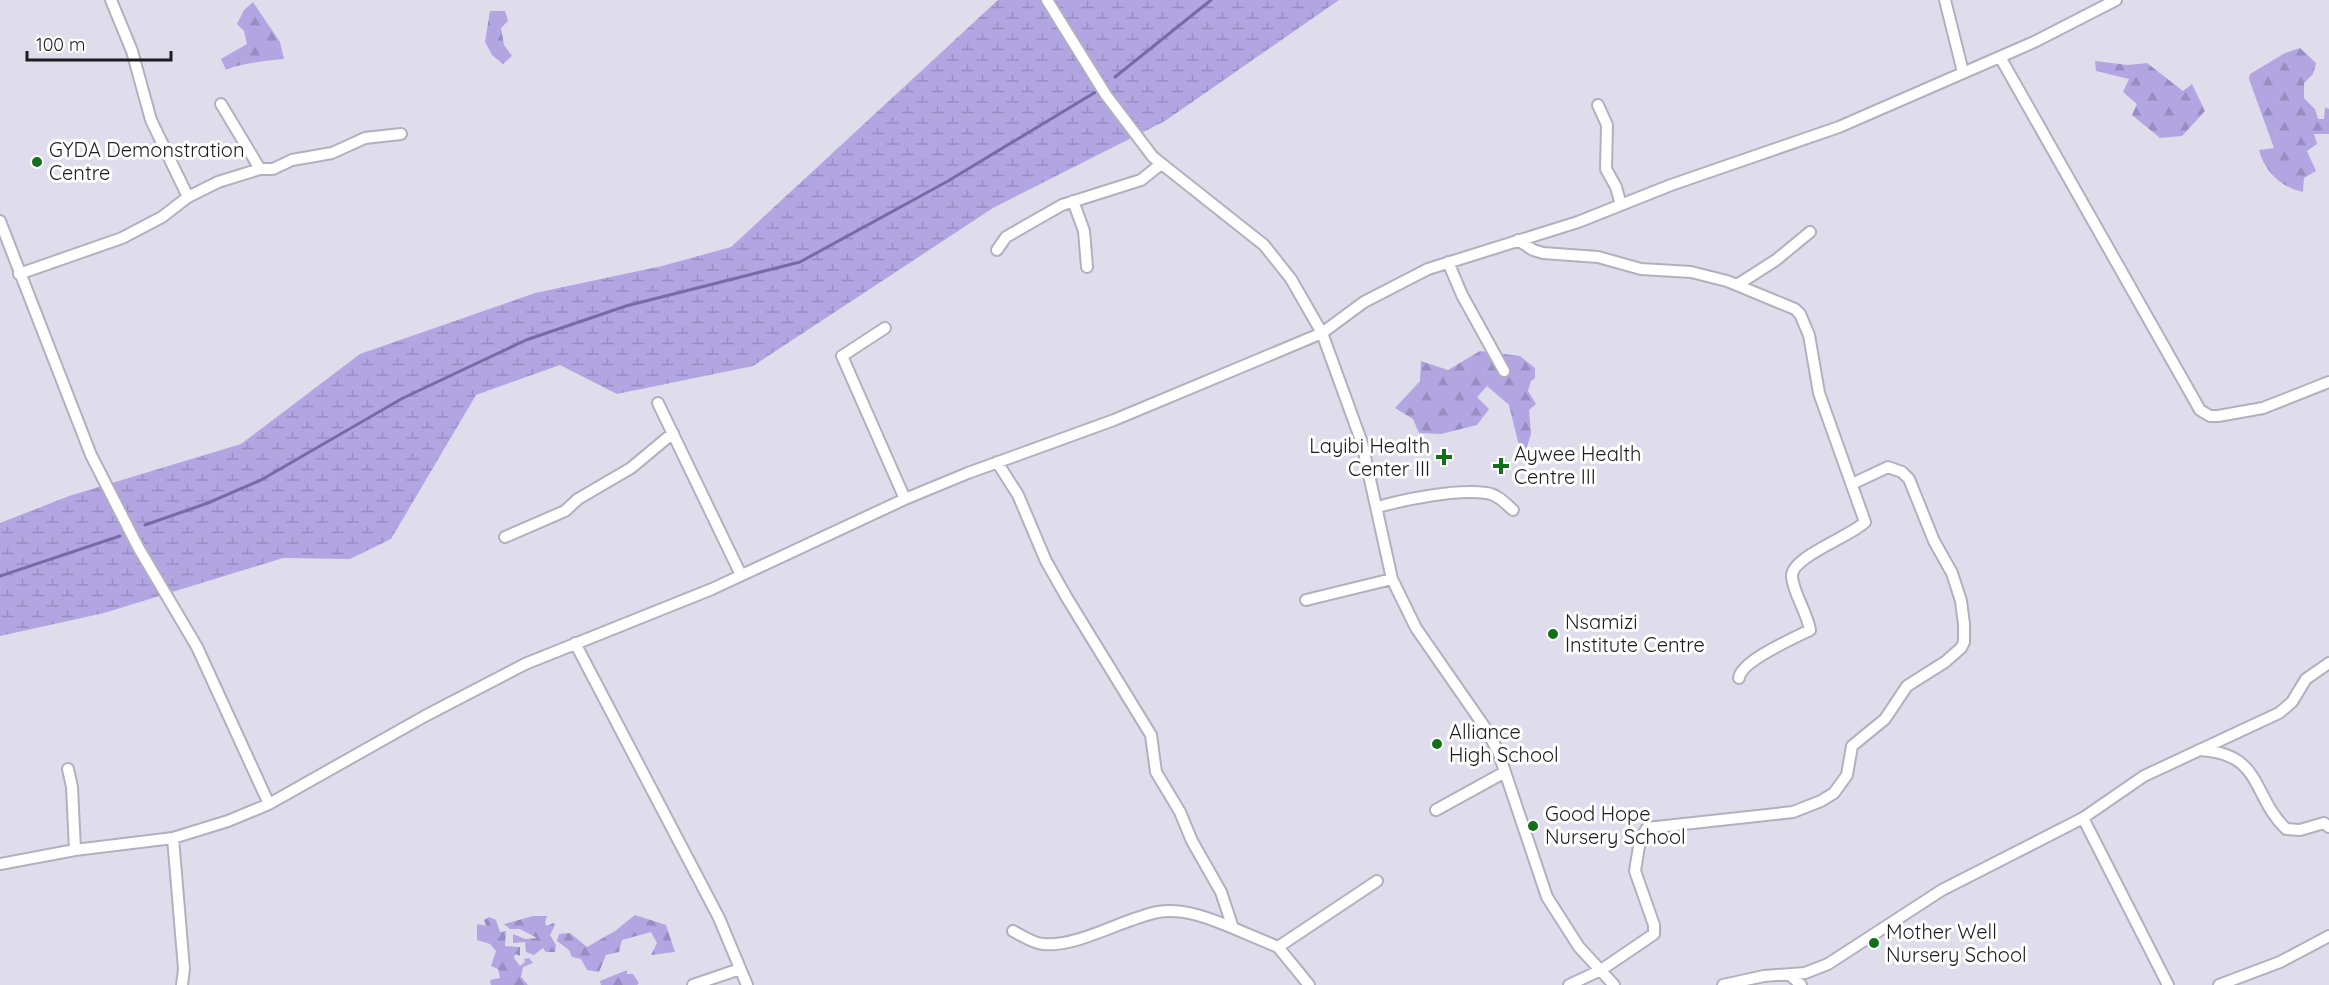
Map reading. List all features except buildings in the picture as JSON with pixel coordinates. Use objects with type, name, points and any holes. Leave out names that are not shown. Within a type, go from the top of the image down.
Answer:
[{"type":"street","points":[[111,0],[132,51],[151,120],[188,197]]},
{"type":"street","points":[[1047,0],[1106,95],[1144,147],[1161,164],[1264,246],[1291,279],[1322,333],[1362,443],[1378,507],[1392,579],[1416,628],[1484,726],[1505,772],[1547,897],[1579,947],[1614,985]]},
{"type":"street","points":[[1945,0],[1963,72]]},
{"type":"street","points":[[0,864],[75,850],[173,838],[211,827],[269,804],[425,716],[525,664],[712,589],[905,499],[1183,392],[1322,333],[1364,302],[1417,274],[1448,262],[1578,222],[1839,127],[2000,57],[2116,0]]},
{"type":"street","points":[[2000,57],[2200,410],[2210,416],[2218,416],[2263,408],[2329,382]]},
{"type":"street","points":[[221,104],[260,169]]},
{"type":"street","points":[[1598,105],[1607,125],[1606,169],[1616,187],[1621,205]]},
{"type":"street","points":[[19,274],[122,238],[162,217],[188,197],[218,182],[260,169],[273,169],[292,160],[332,153],[365,138],[401,134]]},
{"type":"street","points":[[997,250],[1006,237],[1062,205],[1141,180],[1161,164]]},
{"type":"street","points":[[1073,201],[1084,231],[1087,267]]},
{"type":"street","points":[[0,221],[91,455],[138,547],[197,647],[269,804]]},
{"type":"street","points":[[1737,285],[1776,260],[1810,232]]},
{"type":"street","points":[[1518,240],[1537,252],[1590,256],[1641,269],[1683,270],[1737,285],[1795,309],[1800,314],[1809,335],[1819,393],[1865,522],[1805,558],[1792,573],[1810,630],[1778,646],[1744,668],[1739,678]]},
{"type":"street","points":[[1448,262],[1462,295],[1504,371]]},
{"type":"street","points":[[885,328],[842,356],[905,499]]},
{"type":"street","points":[[658,403],[741,575]]},
{"type":"street","points":[[505,537],[565,511],[578,498],[631,468],[673,433]]},
{"type":"street","points":[[997,462],[1018,495],[1046,561],[1067,598],[1152,735],[1156,772],[1180,812],[1191,841],[1221,892],[1233,928]]},
{"type":"street","points":[[1569,985],[1600,970],[1655,932],[1635,871],[1645,830],[1658,826],[1793,812],[1821,801],[1834,793],[1847,775],[1852,746],[1885,719],[1910,683],[1945,662],[1964,642],[1964,624],[1956,584],[1921,512],[1909,479],[1902,472],[1888,467],[1852,484]]},
{"type":"street","points":[[1378,507],[1405,499],[1487,493],[1502,500],[1513,510]]},
{"type":"street","points":[[1306,600],[1392,579]]},
{"type":"street","points":[[575,643],[719,918],[747,985]]},
{"type":"street","points":[[1723,985],[1764,976],[1790,975],[1828,964],[1958,881],[2083,818],[2144,776],[2279,713],[2292,702],[2306,678],[2329,663]]},
{"type":"street","points":[[2196,750],[2220,754],[2244,764],[2286,829],[2300,830],[2324,823],[2329,827]]},
{"type":"street","points":[[68,769],[73,796],[75,850]]},
{"type":"street","points":[[1436,810],[1505,772]]},
{"type":"street","points":[[2083,818],[2168,985]]},
{"type":"street","points":[[173,838],[184,969],[183,985]]},
{"type":"street","points":[[1278,947],[1377,881]]},
{"type":"street","points":[[1013,931],[1033,941],[1054,944],[1157,912],[1170,911],[1209,917],[1278,947],[1308,985]]},
{"type":"street","points":[[2219,985],[2280,962],[2329,936]]},
{"type":"street","points":[[693,985],[740,969]]},
{"type":"street","points":[[1790,975],[1802,985]]},
{"type":"green space","points":[[998,0],[1339,0],[1165,121],[993,208],[753,366],[617,394],[560,365],[476,395],[391,539],[350,559],[283,558],[104,613],[0,636],[0,523],[69,496],[241,444],[360,354],[535,293],[662,266],[731,247]]},
{"type":"green space","points":[[253,2],[280,42],[284,59],[246,64],[226,70],[221,59],[247,44],[244,31],[237,24],[244,10]]},
{"type":"green space","points":[[490,11],[505,11],[508,21],[501,28],[504,45],[512,56],[503,64],[492,55],[485,42]]},
{"type":"green space","points":[[2300,48],[2316,63],[2313,74],[2304,83],[2304,98],[2315,109],[2318,119],[2324,119],[2325,107],[2329,109],[2329,134],[2314,134],[2317,144],[2307,151],[2316,171],[2304,178],[2303,192],[2281,182],[2261,158],[2259,150],[2274,148],[2249,79],[2250,74],[2285,53]]},
{"type":"green space","points":[[2095,61],[2128,65],[2147,63],[2183,91],[2192,84],[2205,111],[2182,136],[2160,138],[2132,115],[2137,104],[2123,92],[2129,79],[2096,71]]},
{"type":"green space","points":[[1480,351],[1520,356],[1535,368],[1535,378],[1531,381],[1528,391],[1536,404],[1529,410],[1531,434],[1526,450],[1520,450],[1509,405],[1487,386],[1477,397],[1489,409],[1477,425],[1441,434],[1419,433],[1413,419],[1395,408],[1420,381],[1421,361],[1448,370]]},
{"type":"green space","points":[[635,915],[666,925],[675,952],[651,955],[657,943],[651,932],[622,940],[619,952],[606,955],[599,972],[587,970],[581,959],[572,957],[569,950],[557,941],[559,934],[570,933],[587,947],[615,931]]},
{"type":"green space","points":[[533,916],[547,916],[545,923],[547,926],[553,923],[555,925],[550,935],[556,945],[555,952],[546,952],[543,948],[534,955],[526,952],[525,942],[513,943],[513,934],[525,939],[537,938],[520,929],[510,929],[504,924]]},
{"type":"green space","points":[[489,917],[496,920],[500,932],[506,931],[505,946],[520,947],[520,956],[515,954],[514,958],[520,966],[525,962],[524,959],[529,958],[533,963],[523,967],[521,977],[528,985],[491,985],[490,980],[500,978],[498,969],[491,966],[496,951],[490,944],[477,940],[477,924],[486,926],[484,920]]},
{"type":"green space","points":[[627,970],[627,974],[633,974],[639,983],[637,985],[601,985],[600,981]]},
{"type":"waterway","points":[[1115,77],[1211,0]]},
{"type":"waterway","points":[[145,525],[208,503],[261,480],[403,398],[526,340],[626,306],[800,262],[948,181],[1099,90]]},
{"type":"waterway","points":[[0,576],[120,536]]},
{"type":"place","name":"GYDA Demonstration Centre","points":[[37,162]]},
{"type":"place","name":"Layibi Health Center III","points":[[1444,457]]},
{"type":"place","name":"Aywee Health Centre III","points":[[1501,466]]},
{"type":"place","name":"Nsamizi Institute Centre","points":[[1553,634]]},
{"type":"place","name":"Alliance High School","points":[[1437,744]]},
{"type":"place","name":"Good Hope Nursery School","points":[[1533,826]]},
{"type":"place","name":"Mother Well Nursery School","points":[[1874,943]]}]
